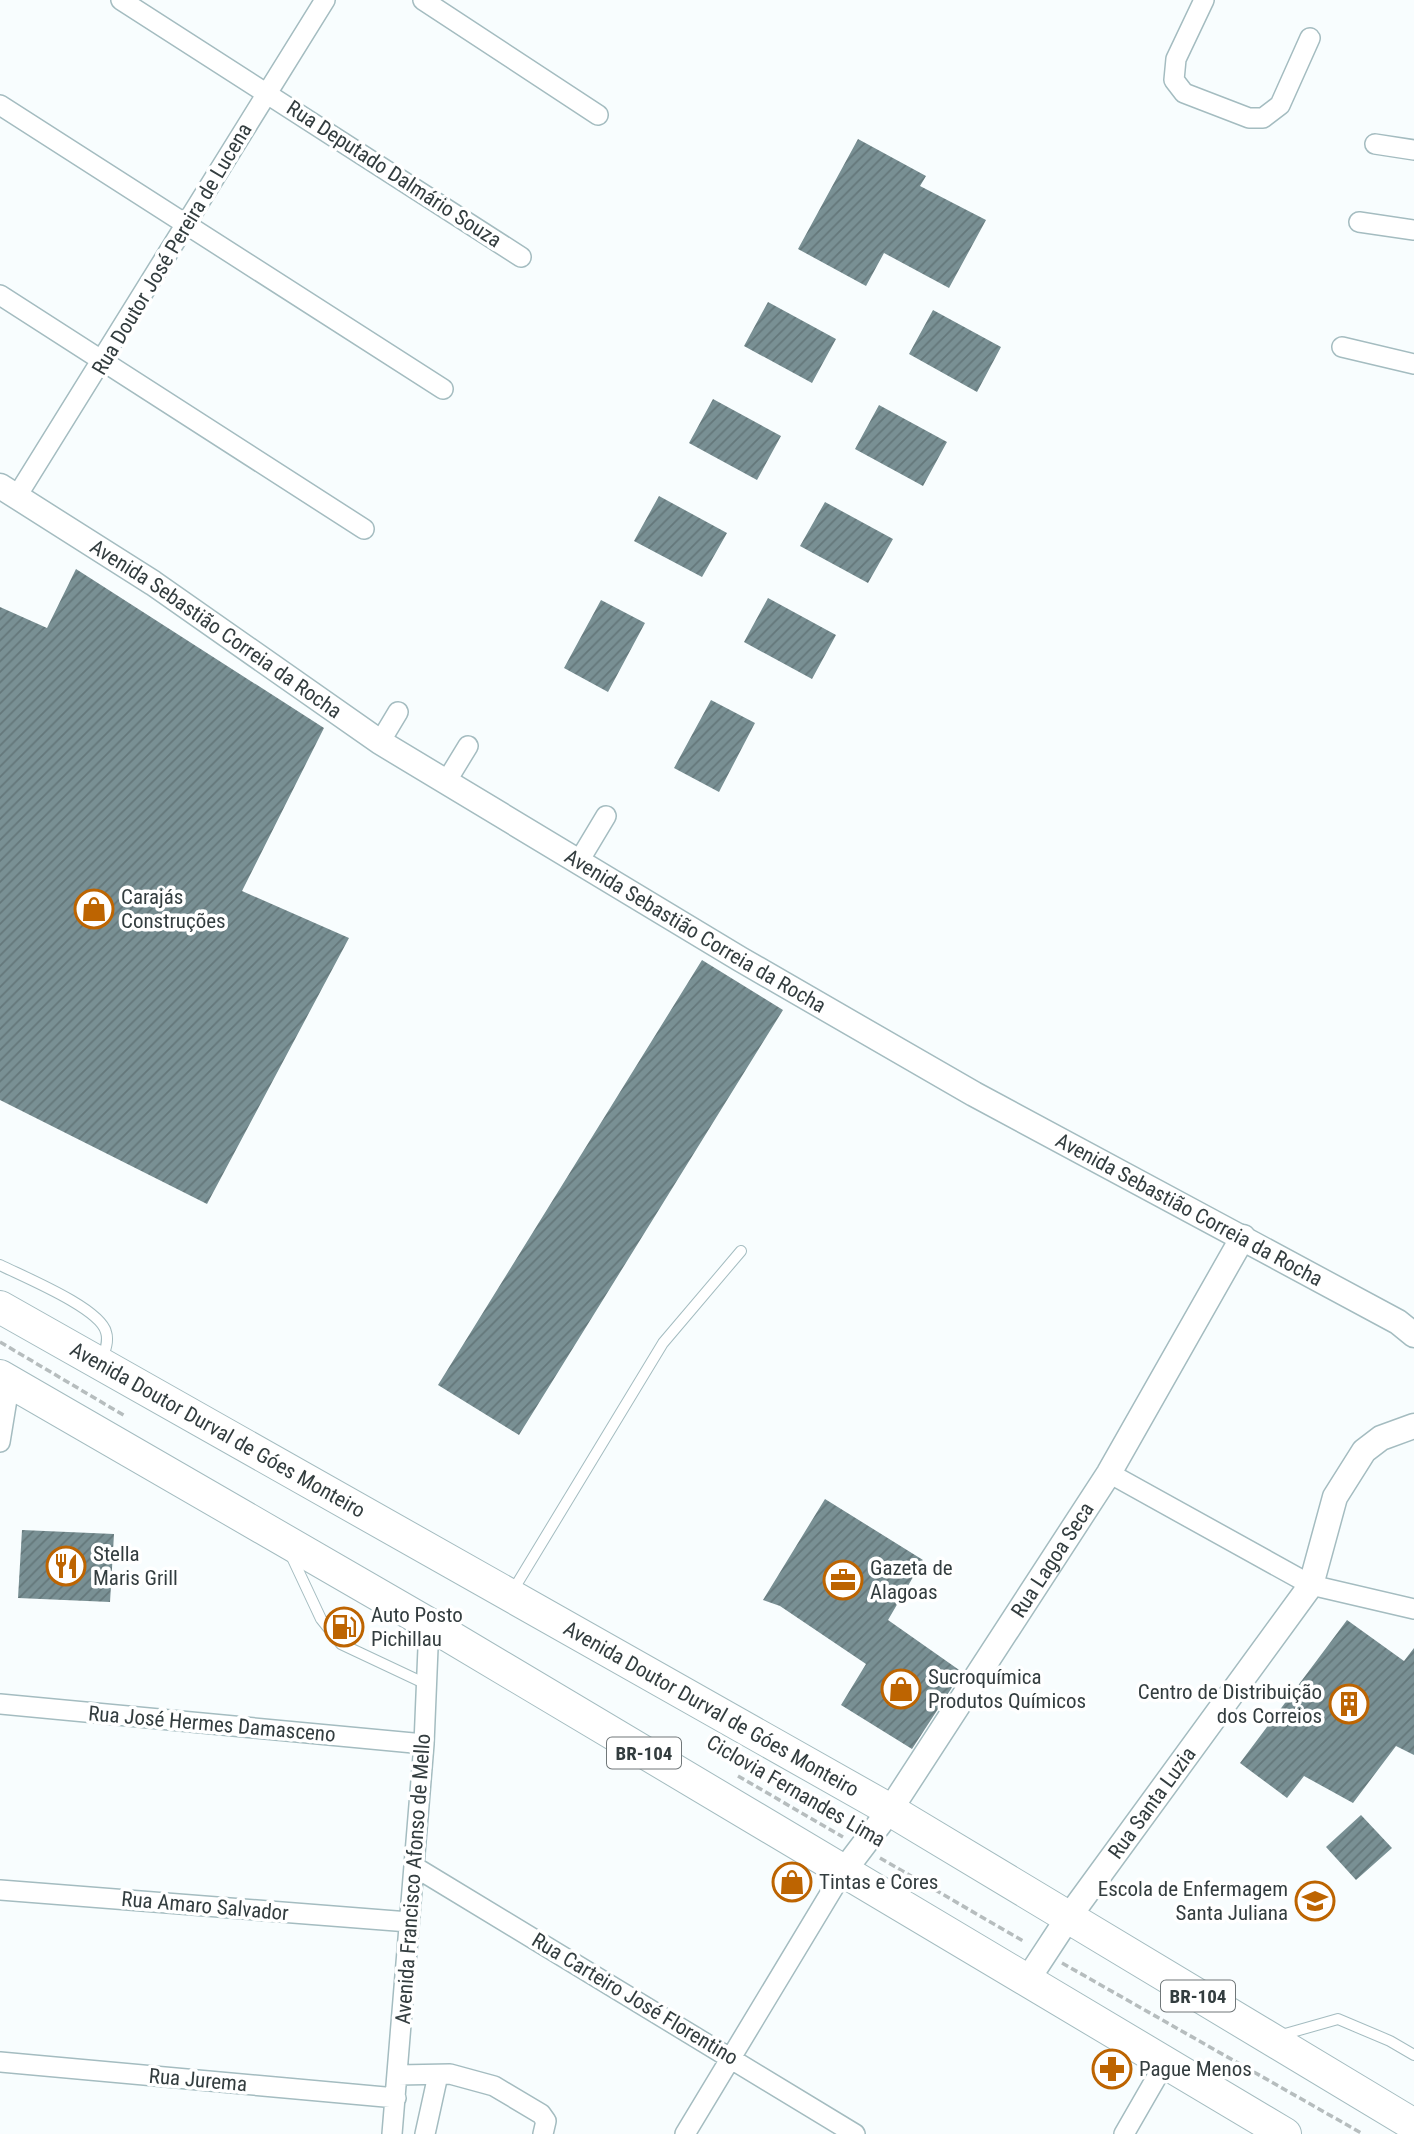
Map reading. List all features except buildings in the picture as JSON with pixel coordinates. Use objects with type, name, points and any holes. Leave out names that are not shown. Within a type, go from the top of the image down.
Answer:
[{"type":"highway","name":"Avenida Doutor Durval de Góes Monteiro","points":[[0,1307],[890,1810],[1414,2125]]},
{"type":"highway","name":"BR-104","points":[[4,1395],[284,1540],[1026,1982],[1166,2060],[1286,2134]]},
{"type":"street","name":"Rua Deputado Dalmário Souza","points":[[121,0],[521,257]]},
{"type":"street","name":"Rua Doutor José Pereira de Lucena","points":[[9,491],[104,361],[325,0]]},
{"type":"street","points":[[423,0],[598,115]]},
{"type":"street","points":[[1204,0],[1177,59],[1174,80],[1184,93],[1249,118],[1263,118],[1280,105],[1310,38]]},
{"type":"street","points":[[0,105],[443,389]]},
{"type":"street","points":[[1376,144],[1414,150]]},
{"type":"street","points":[[1359,222],[1414,230]]},
{"type":"street","points":[[0,295],[364,529]]},
{"type":"street","points":[[1342,347],[1414,364]]},
{"type":"street","name":"Avenida Sebastião Correia da Rocha","points":[[9,491],[153,583],[380,742],[740,959],[974,1094],[1243,1237],[1398,1322],[1414,1335]]},
{"type":"street","points":[[380,742],[398,712]]},
{"type":"street","points":[[446,782],[468,746]]},
{"type":"street","points":[[579,860],[606,816]]},
{"type":"street","name":"Rua Lagoa Seca","points":[[843,1871],[890,1810],[1109,1473],[1243,1237]]},
{"type":"street","points":[[0,1442],[4,1395]]},
{"type":"street","name":"Rua Santa Luzia","points":[[1026,1982],[1068,1918],[1311,1585],[1335,1497],[1364,1451],[1381,1438],[1414,1426]]},
{"type":"street","points":[[1109,1473],[1311,1585],[1414,1609]]},
{"type":"street","name":"Avenida Francisco Afonso de Mello","points":[[392,2134],[424,1744],[429,1624]]},
{"type":"street","name":"Rua José Hermes Damasceno","points":[[0,1704],[424,1744]]},
{"type":"street","name":"Rua Carteiro José Florentino","points":[[415,1867],[855,2134]]},
{"type":"street","points":[[685,2134],[843,1871]]},
{"type":"street","name":"Rua Amaro Salvador","points":[[0,1890],[409,1922]]},
{"type":"street","points":[[1124,2134],[1166,2060]]},
{"type":"street","name":"Rua Jurema","points":[[0,2062],[396,2098]]},
{"type":"street","points":[[398,2076],[450,2074],[494,2086],[541,2114],[546,2121],[543,2134]]},
{"type":"street","points":[[425,2134],[438,2075]]},
{"type":"lane","points":[[510,1596],[663,1343],[741,1251]]},
{"type":"lane","points":[[0,1265],[96,1315],[106,1332],[107,1348],[100,1363]]},
{"type":"lane","points":[[284,1540],[321,1619],[341,1644],[426,1684]]},
{"type":"lane","points":[[1270,2039],[1338,2019],[1390,2041],[1414,2055]]},
{"type":"path","points":[[0,1342],[130,1419]]},
{"type":"path","name":"Ciclovia Fernandes Lima","points":[[732,1772],[850,1841]]},
{"type":"path","name":"Ciclovia Fernandes Lima","points":[[874,1855],[1028,1943]]},
{"type":"path","points":[[1051,1957],[1363,2134]]},
{"type":"place","name":"Carajás Construções","points":[[94,909]]},
{"type":"place","name":"Stella Maris Grill","points":[[66,1566]]},
{"type":"place","name":"Gazeta de Alagoas","points":[[843,1580]]},
{"type":"place","name":"Auto Posto Pichillau","points":[[344,1627]]},
{"type":"place","name":"Sucroquímica Produtos Químicos","points":[[901,1689]]},
{"type":"place","name":"Centro de Distribuição dos Correios","points":[[1349,1704]]},
{"type":"place","name":"Tintas e Cores","points":[[792,1882]]},
{"type":"place","name":"Escola de Enfermagem Santa Juliana","points":[[1315,1901]]},
{"type":"place","name":"Pague Menos","points":[[1112,2069]]}]
